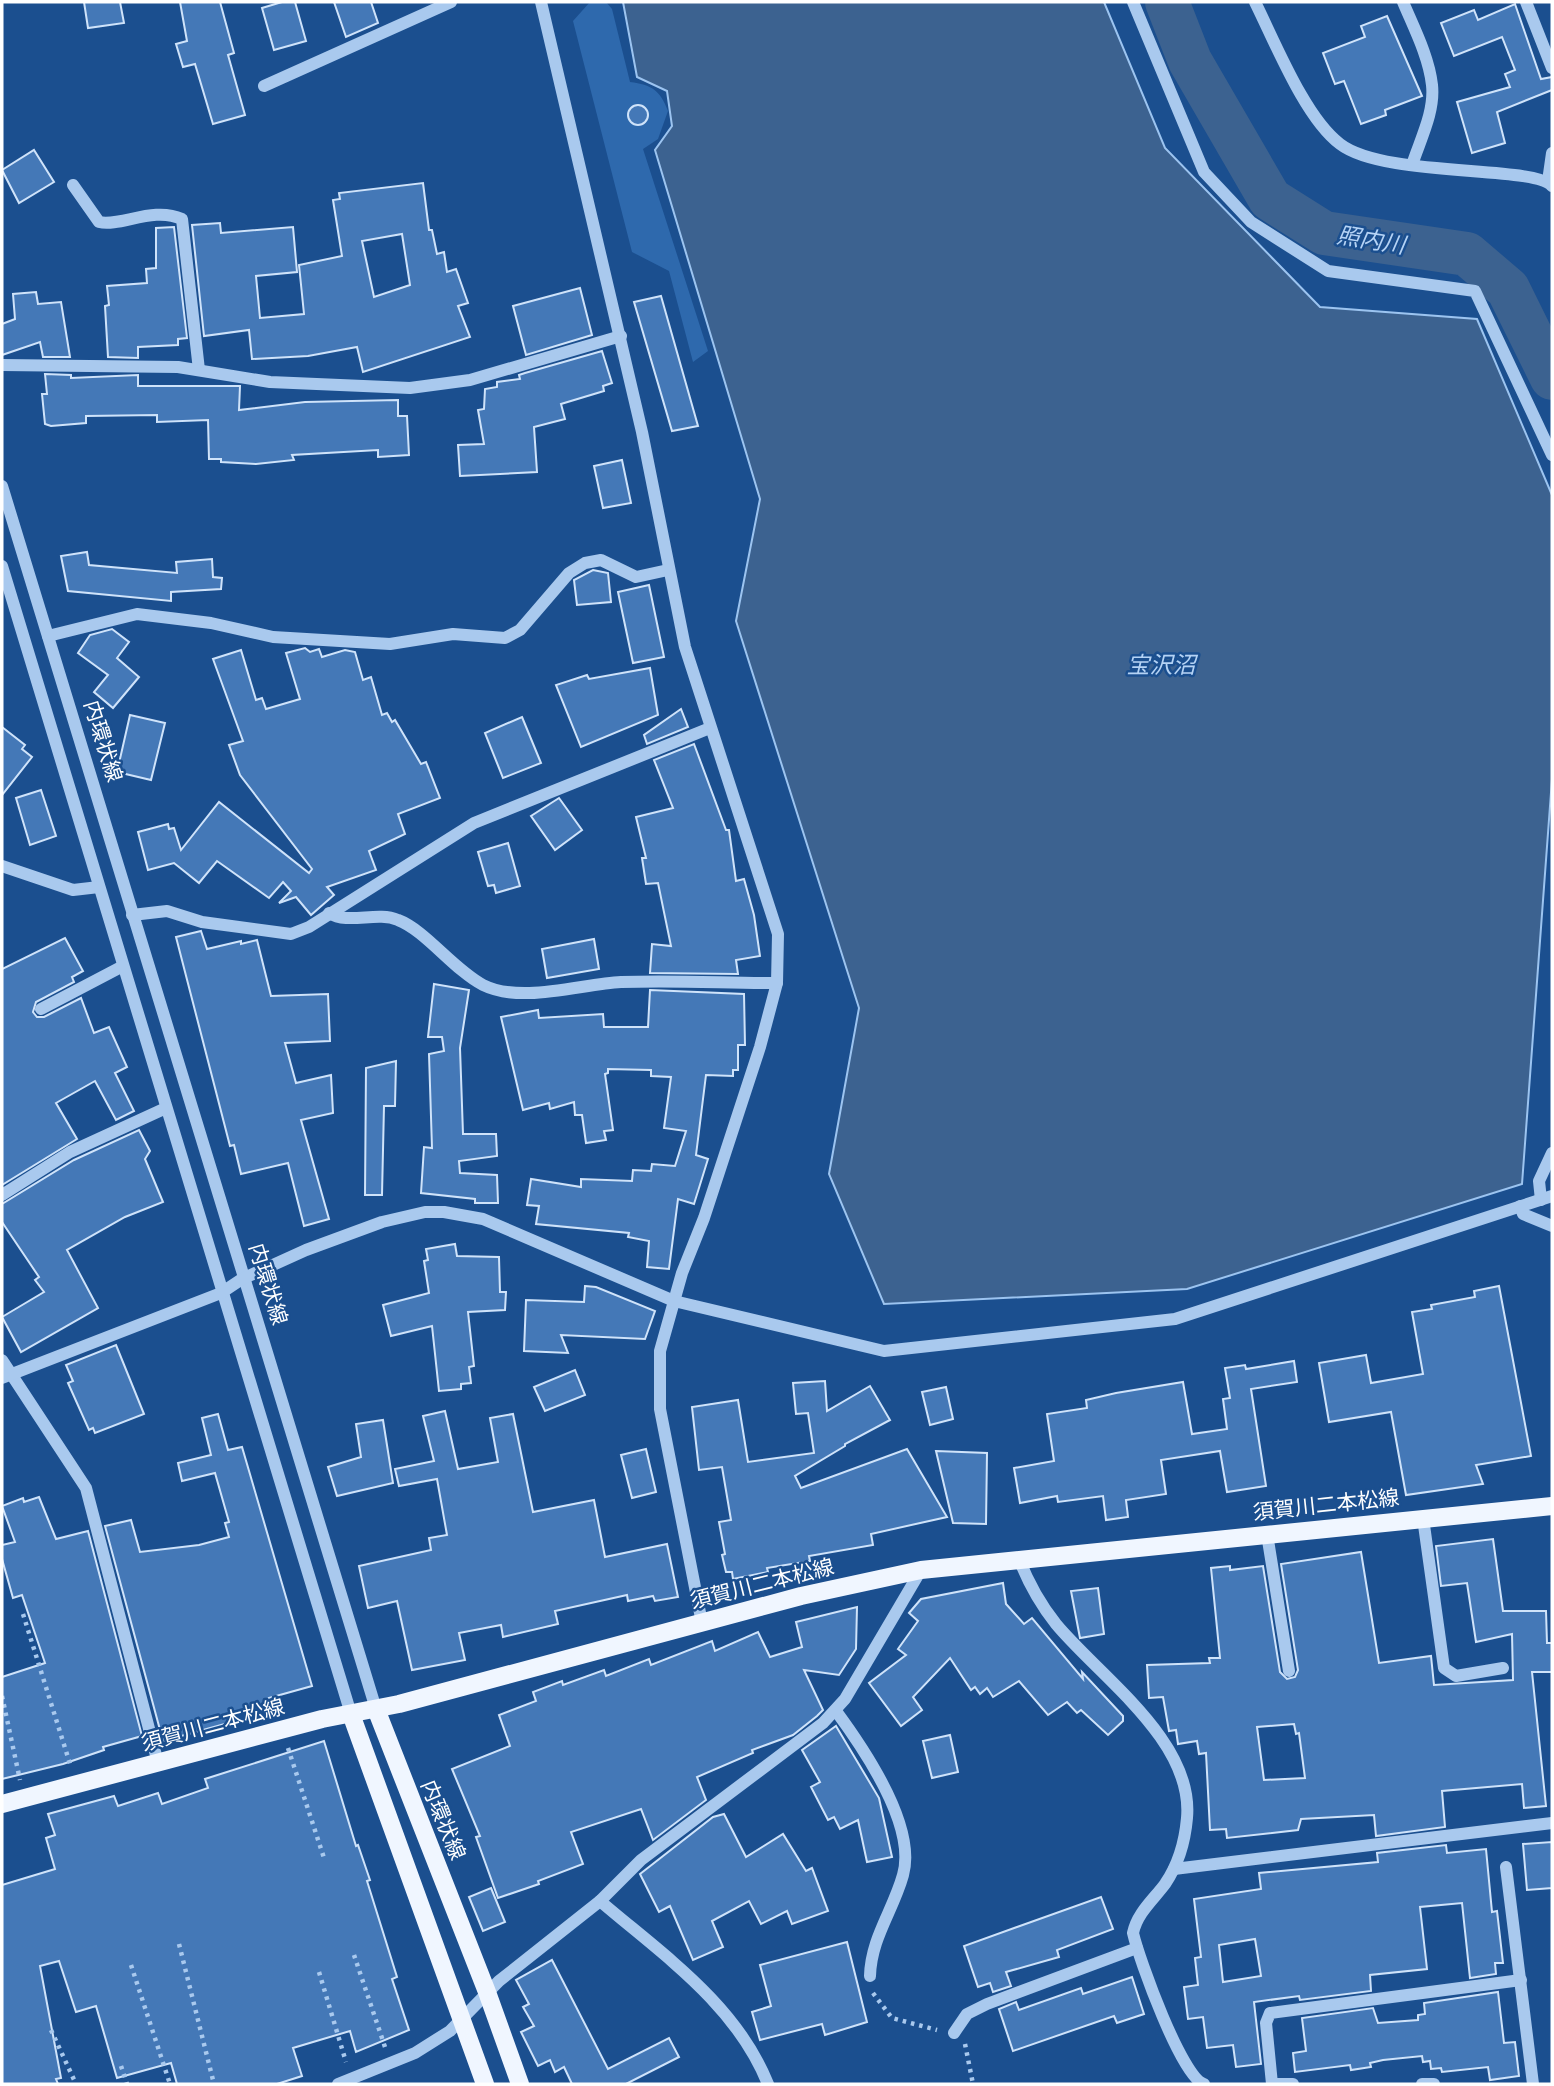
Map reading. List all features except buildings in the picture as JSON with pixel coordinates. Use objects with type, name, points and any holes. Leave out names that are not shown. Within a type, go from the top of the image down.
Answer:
[{"type":"main road","name":"須賀川二本松線","points":[[2,1804],[376,1709],[801,1596],[921,1570],[1552,1506]]},
{"type":"main road","name":"内環状線","points":[[376,1709],[487,1992],[520,2084]]},
{"type":"main road","points":[[351,1714],[485,2084]]},
{"type":"street","points":[[541,2],[621,336],[685,647],[778,934],[776,983],[742,1108],[674,1301],[660,1351],[660,1409],[702,1623]]},
{"type":"street","points":[[1133,2],[1204,172],[1251,222],[1328,271],[1475,290],[1552,455]]},
{"type":"street","points":[[1255,2],[1284,60],[1327,132],[1355,153],[1374,160],[1455,172],[1537,176],[1550,183],[1552,153]]},
{"type":"street","points":[[1404,2],[1433,88],[1427,124],[1412,165]]},
{"type":"street","points":[[1526,2],[1552,68]]},
{"type":"street","points":[[264,86],[445,3]]},
{"type":"street","points":[[73,185],[99,222],[143,215],[170,215],[182,219],[199,370]]},
{"type":"street","points":[[2,365],[199,370],[270,382],[411,388],[470,380],[621,336]]},
{"type":"street","name":"内環状線","points":[[2,486],[242,1279],[376,1709]]},
{"type":"street","points":[[48,636],[136,614],[211,624],[274,637],[390,644],[453,634],[505,638],[520,630],[569,573],[585,563],[601,560],[636,578],[668,570]]},
{"type":"street","points":[[2,566],[8,608],[99,887],[220,1293],[351,1714]]},
{"type":"street","points":[[132,915],[167,911],[202,922],[291,934],[330,913],[474,823],[710,728]]},
{"type":"street","points":[[2,866],[73,890],[99,887]]},
{"type":"street","points":[[330,913],[351,918],[375,916],[398,920],[483,985],[502,990],[561,990],[619,982],[776,983]]},
{"type":"street","points":[[41,1009],[123,966]]},
{"type":"street","points":[[2,1195],[70,1152],[166,1108]]},
{"type":"street","points":[[8,1375],[220,1293],[242,1279],[306,1250],[382,1222],[425,1212],[444,1212],[483,1219],[674,1301],[884,1351],[1175,1319],[1547,1198],[1539,1181],[1552,1153]]},
{"type":"street","points":[[1520,1206],[1523,1214],[1552,1226]]},
{"type":"street","points":[[2,1360],[8,1375],[86,1488],[158,1763]]},
{"type":"street","points":[[1423,1518],[1444,1668],[1455,1676],[1503,1668]]},
{"type":"street","points":[[1268,1534],[1289,1671]]},
{"type":"street","points":[[1019,1559],[1038,1600],[1056,1625],[1125,1694],[1180,1770],[1187,1817],[1174,1869],[1135,1925],[1137,1948],[1165,2022],[1192,2078],[1204,2084]]},
{"type":"street","points":[[338,2084],[356,2080],[432,2043],[462,2021],[487,1992],[600,1902],[641,1860],[836,1711],[921,1570]]},
{"type":"street","points":[[836,1711],[866,1752],[886,1787],[904,1847],[902,1878],[879,1929],[870,1976]]},
{"type":"street","points":[[1174,1869],[1552,1823]]},
{"type":"street","points":[[1506,1867],[1533,2084]]},
{"type":"street","points":[[600,1902],[705,1991],[743,2037],[768,2084]]},
{"type":"street","points":[[954,2033],[967,2014],[1014,1993],[1137,1948]]},
{"type":"street","points":[[1293,2084],[1273,2084],[1266,2023],[1270,2013],[1521,1980]]},
{"type":"street","points":[[1422,2084],[1434,2084]]},
{"type":"path","points":[[23,1614],[77,1785]]},
{"type":"path","points":[[2,1696],[16,1768],[26,1798]]},
{"type":"path","points":[[282,1731],[326,1861]]},
{"type":"path","points":[[179,1944],[214,2084]]},
{"type":"path","points":[[354,1955],[391,2063]]},
{"type":"path","points":[[131,1965],[170,2084]]},
{"type":"path","points":[[319,1972],[356,2080]]},
{"type":"path","points":[[870,1976],[874,1997],[892,2018],[954,2033],[967,2047],[973,2084]]},
{"type":"path","points":[[51,2030],[76,2084]]},
{"type":"path","points":[[121,2066],[127,2084]]},
{"type":"shaded area","points":[[590,2],[606,2],[612,9],[630,82],[654,90],[662,98],[668,111],[658,139],[643,149],[708,351],[693,362],[669,271],[632,252],[573,21]]},
{"type":"water","name":"宝沢沼","points":[[623,2],[1104,2],[1165,148],[1320,307],[1477,319],[1552,495],[1552,779],[1522,1184],[1187,1289],[884,1304],[829,1174],[859,1008],[736,621],[760,499],[655,150],[672,126],[667,91],[637,77]]},
{"type":"waterway","name":"照内川","points":[[1167,2],[1190,61],[1270,199],[1324,233],[1467,254],[1508,289],[1552,378]]}]
